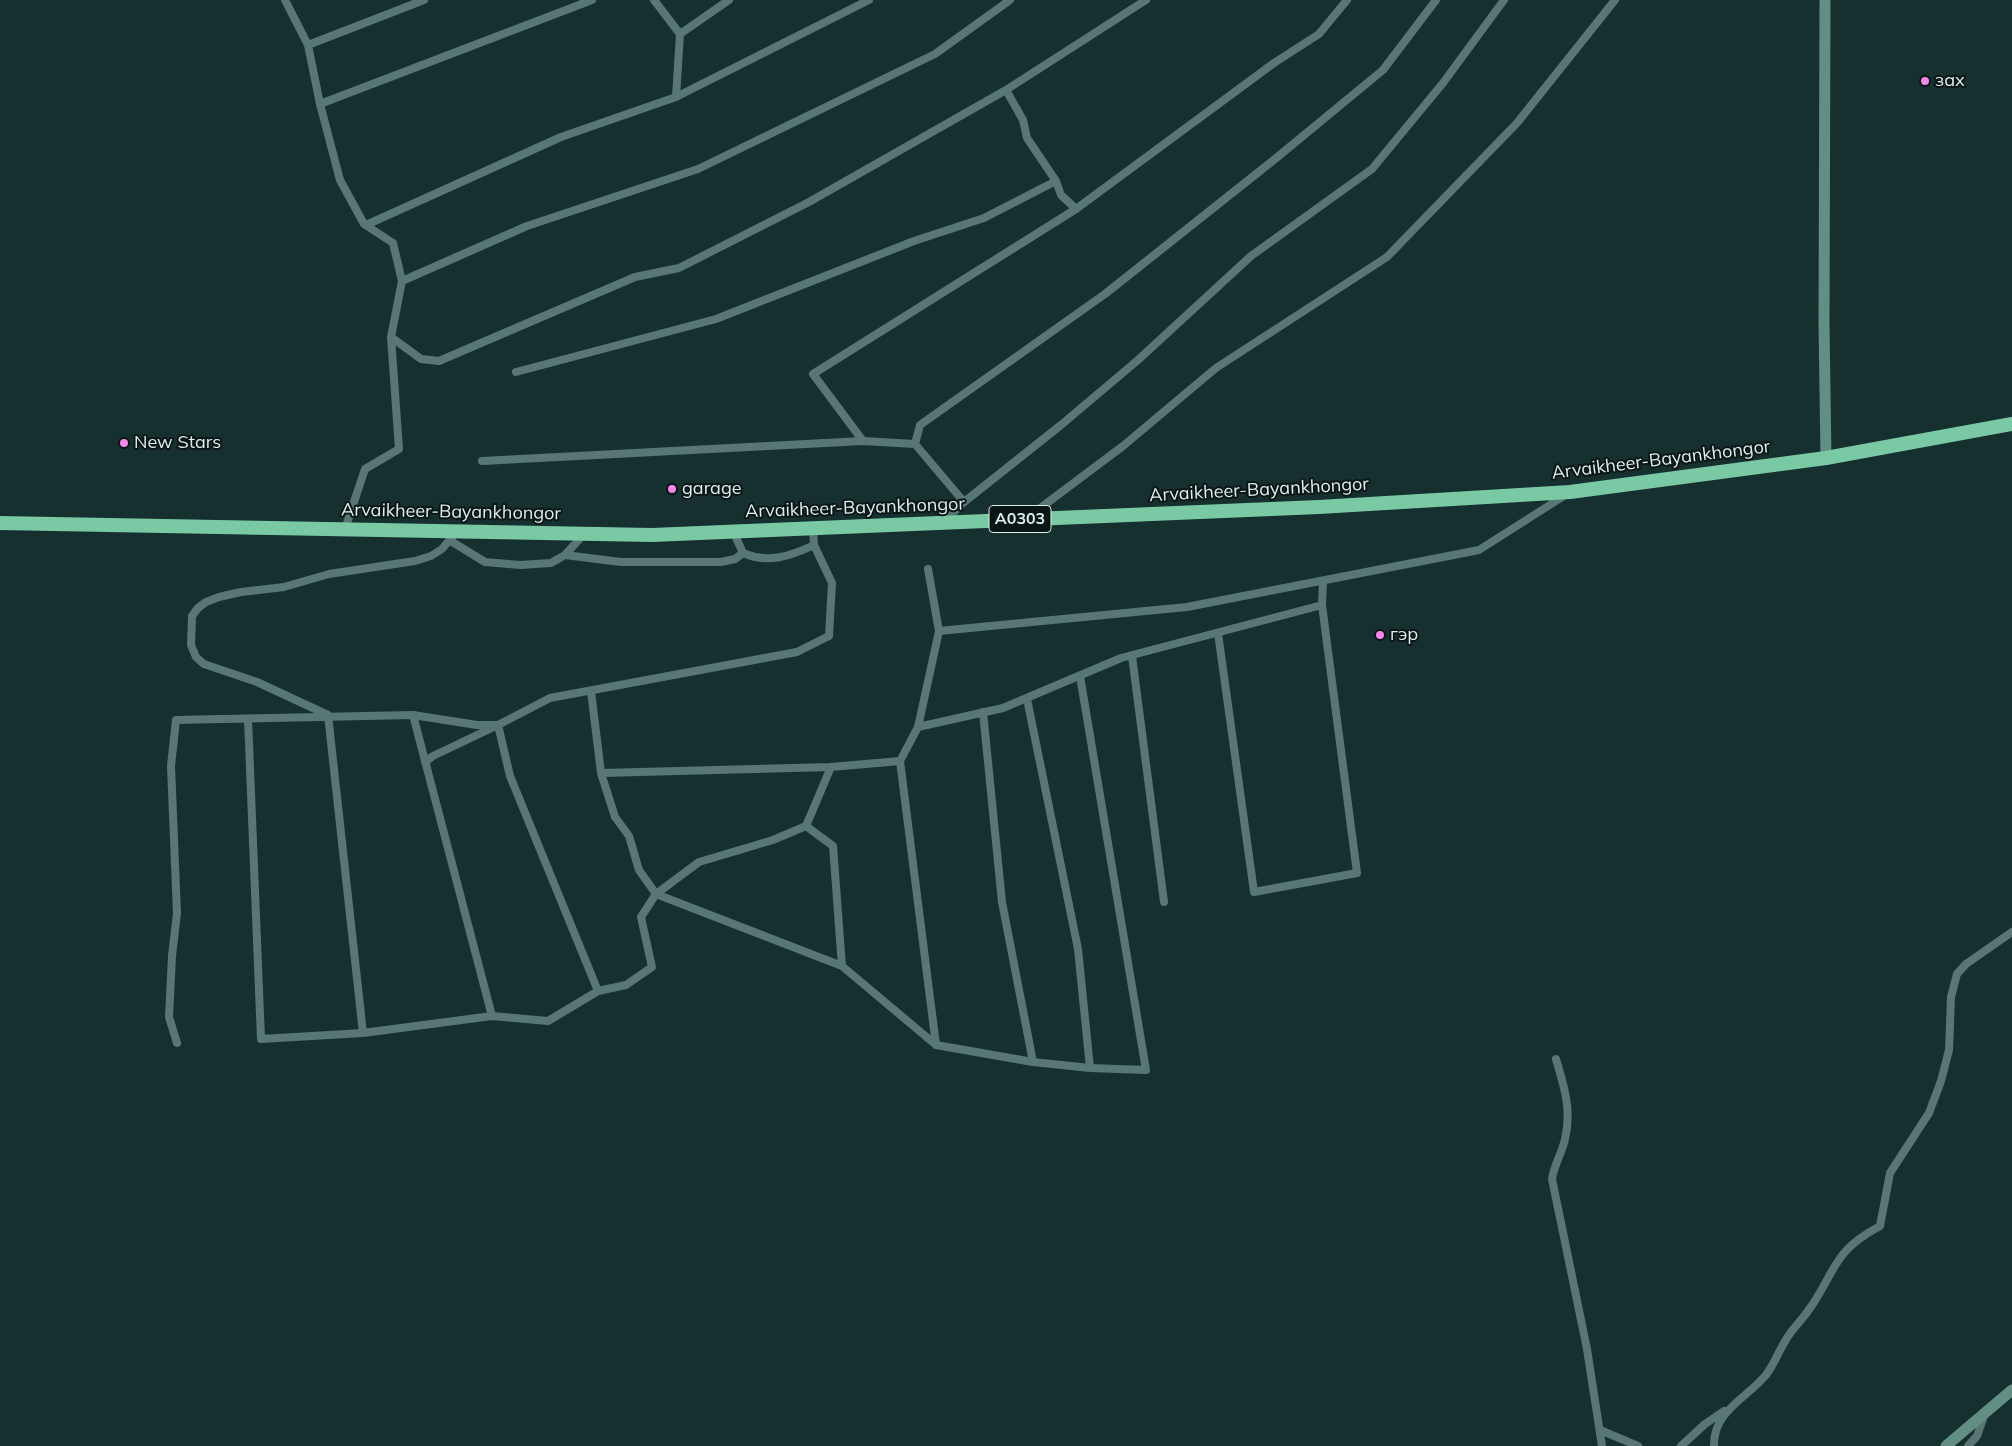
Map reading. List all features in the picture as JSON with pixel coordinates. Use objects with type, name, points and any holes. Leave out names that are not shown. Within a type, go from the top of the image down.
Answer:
[{"type":"highway","name":"Arvaikheer-Bayankhongor","points":[[0,523],[345,529],[453,536],[652,535],[1338,506],[1570,492],[1826,458],[2012,424]]},
{"type":"street","points":[[285,0],[308,45],[320,104],[340,180],[366,225],[393,243],[402,281],[391,337],[399,449],[365,469],[345,529]]},
{"type":"street","points":[[308,45],[424,0]]},
{"type":"street","points":[[320,104],[592,0]]},
{"type":"street","points":[[654,0],[680,34],[676,97]]},
{"type":"street","points":[[680,34],[729,0]]},
{"type":"street","points":[[366,225],[561,137],[676,97],[869,0]]},
{"type":"street","points":[[402,281],[527,226],[698,169],[935,54],[1010,0]]},
{"type":"street","points":[[391,337],[421,359],[439,361],[635,277],[679,268],[809,202],[1006,90],[1146,0]]},
{"type":"street","points":[[863,441],[813,374],[1076,209],[1274,63],[1319,34],[1347,0]]},
{"type":"street","points":[[914,444],[920,425],[1105,294],[1275,159],[1383,70],[1436,0]]},
{"type":"street","points":[[943,523],[964,502],[1061,425],[1138,360],[1251,256],[1372,169],[1443,84],[1504,0]]},
{"type":"street","points":[[1025,519],[1123,446],[1216,368],[1387,257],[1517,123],[1615,0]]},
{"type":"street","points":[[1825,0],[1826,458]]},
{"type":"street","points":[[1006,90],[1023,120],[1027,138],[1056,181],[1061,195],[1076,209]]},
{"type":"street","points":[[516,372],[716,319],[914,241],[984,218],[1056,181]]},
{"type":"street","points":[[482,461],[863,441],[914,444],[964,502]]},
{"type":"street","points":[[939,631],[1187,607],[1479,550],[1570,492]]},
{"type":"street","points":[[425,762],[433,756],[550,698],[797,652],[829,636],[832,583],[814,544],[813,529]]},
{"type":"street","points":[[733,532],[743,553],[755,558],[790,556],[814,544]]},
{"type":"street","points":[[328,715],[257,682],[204,664],[196,656],[191,646],[192,616],[198,608],[206,602],[219,597],[241,592],[284,587],[329,574],[409,562],[431,556],[442,549],[453,536],[485,562],[520,565],[551,563],[565,555],[584,534]]},
{"type":"street","points":[[565,555],[621,562],[721,562],[735,559],[743,553]]},
{"type":"street","points":[[928,569],[939,631],[918,727],[900,761],[936,1045]]},
{"type":"street","points":[[1218,633],[1254,892],[1357,872],[1322,605],[1322,580]]},
{"type":"street","points":[[918,727],[1003,708],[1132,656],[1322,605]]},
{"type":"street","points":[[1132,656],[1164,902]]},
{"type":"street","points":[[591,691],[601,774],[615,817],[629,836],[639,870],[656,894],[842,966],[936,1045],[1033,1062],[1090,1068],[1146,1070],[1080,676]]},
{"type":"street","points":[[1027,699],[1078,949],[1090,1068]]},
{"type":"street","points":[[983,712],[1002,902],[1033,1062]]},
{"type":"street","points":[[328,715],[363,1033]]},
{"type":"street","points":[[176,1043],[169,1017],[172,956],[177,913],[171,766],[176,720],[328,715],[414,715],[477,725],[498,725]]},
{"type":"street","points":[[414,715],[492,1016]]},
{"type":"street","points":[[248,719],[261,1039],[363,1033],[492,1016],[548,1021],[598,992],[626,985],[652,967],[641,917],[656,894],[699,862],[773,840],[806,826],[831,767]]},
{"type":"street","points":[[498,725],[510,776],[598,992]]},
{"type":"street","points":[[601,774],[831,767],[900,761]]},
{"type":"street","points":[[806,826],[833,846],[842,966]]},
{"type":"street","points":[[1681,1446],[1705,1424],[1729,1408],[1765,1375],[1787,1338],[1811,1307],[1846,1251],[1862,1236],[1880,1226],[1890,1173],[1929,1113],[1940,1080],[1949,1050],[1951,997],[1957,974],[1966,964],[2012,932]]},
{"type":"street","points":[[1556,1059],[1568,1100],[1569,1120],[1565,1140],[1554,1167],[1552,1179],[1587,1349],[1602,1446]]},
{"type":"street","points":[[1946,1446],[2012,1390]]},
{"type":"street","points":[[1714,1446],[1718,1424],[1729,1408]]},
{"type":"street","points":[[1968,1446],[1977,1436],[1984,1414]]},
{"type":"street","points":[[1600,1430],[1638,1446]]},
{"type":"place","name":"зах","points":[[1925,81]]},
{"type":"place","name":"New Stars","points":[[124,443]]},
{"type":"place","name":"garage","points":[[672,489]]},
{"type":"place","name":"гэр","points":[[1380,635]]}]
